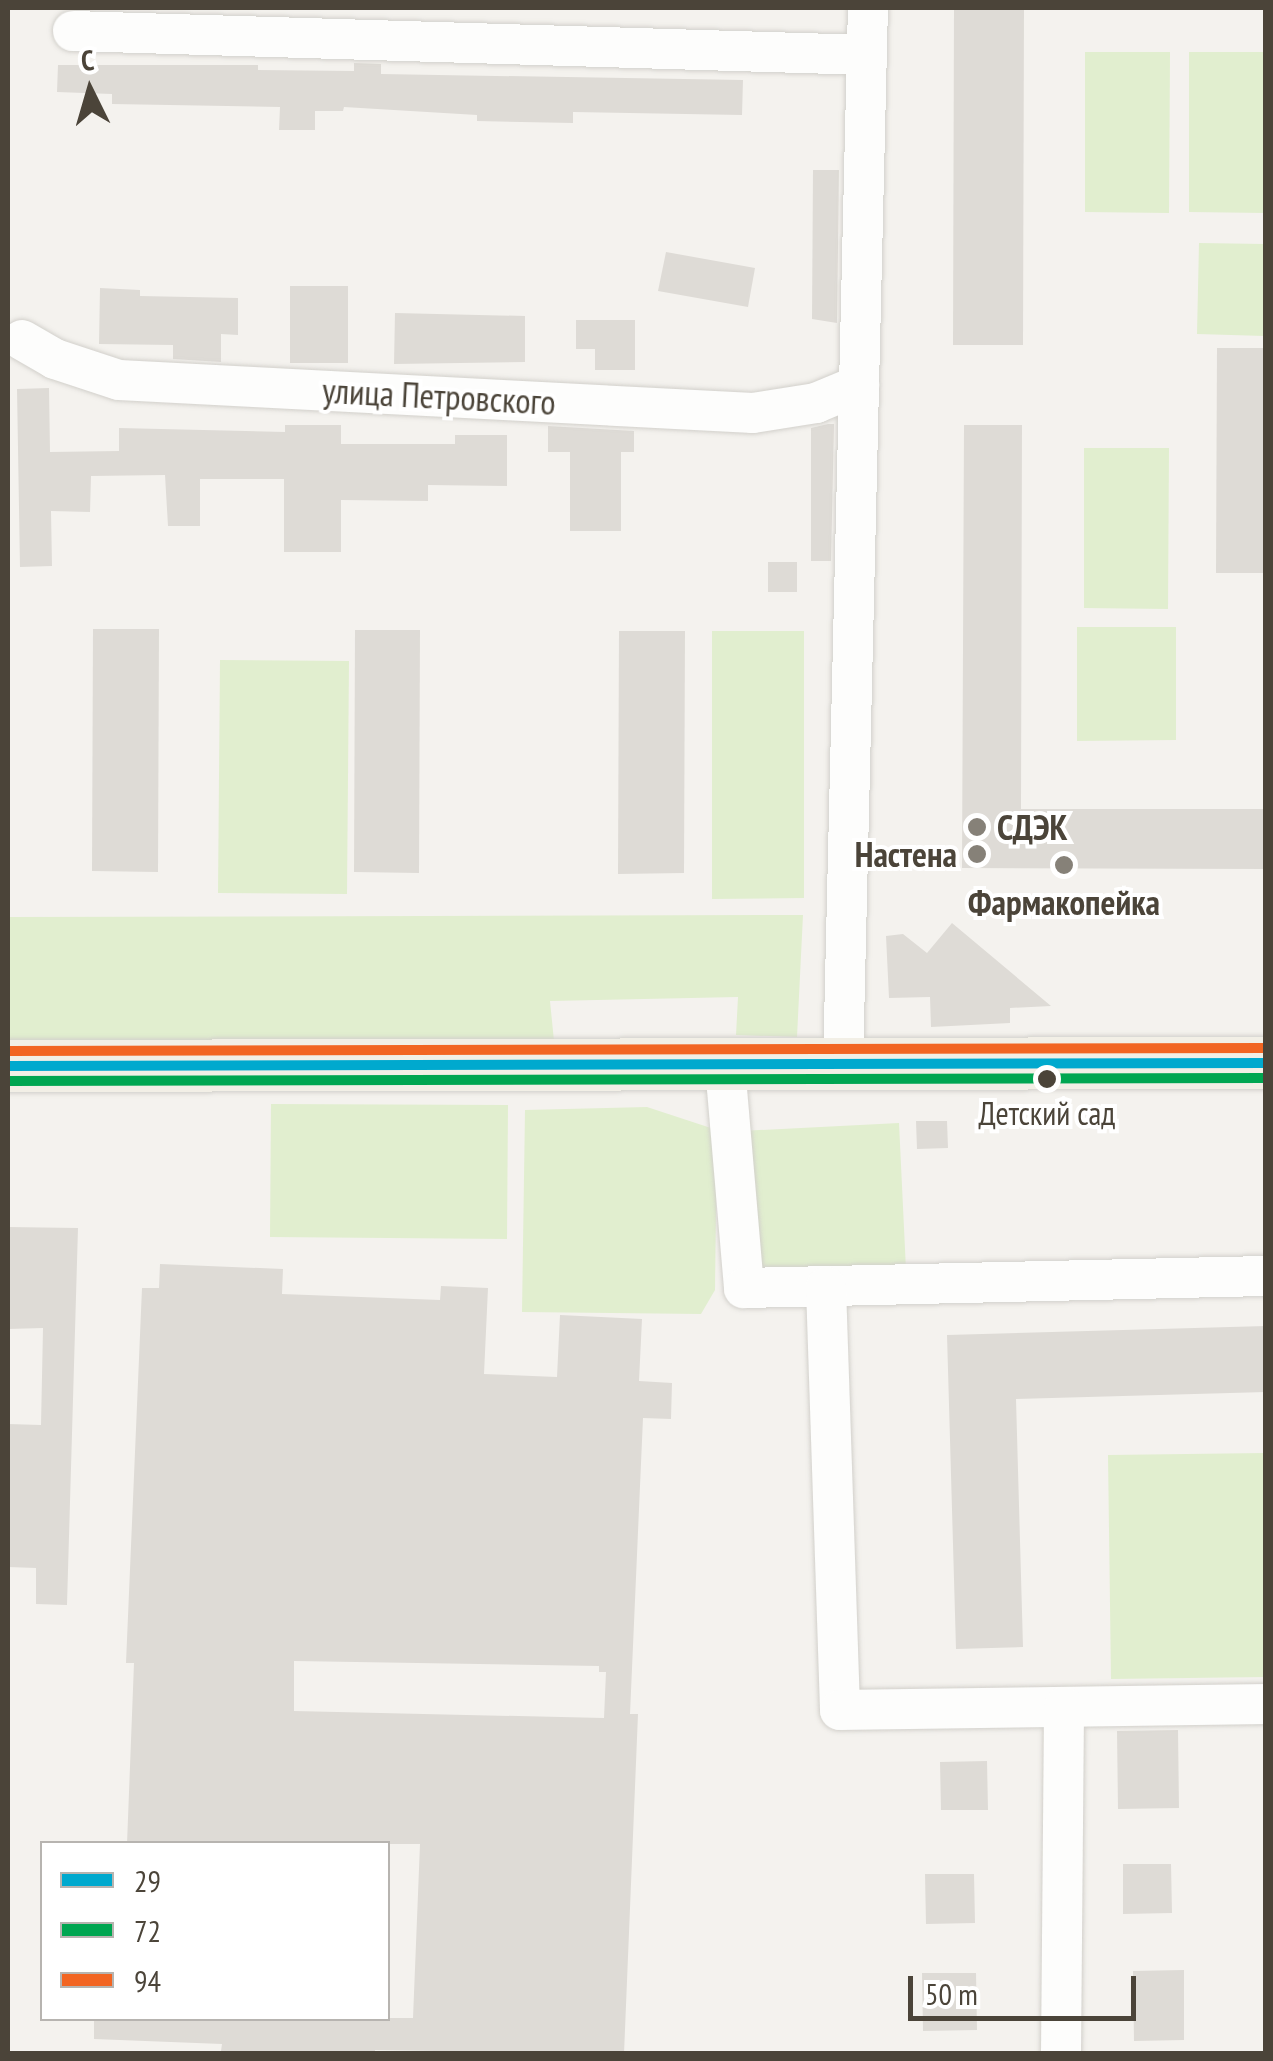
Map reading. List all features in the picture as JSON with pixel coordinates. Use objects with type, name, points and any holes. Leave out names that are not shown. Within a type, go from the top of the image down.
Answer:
[{"type":"main road","points":[[8,1066],[1266,1063]]},
{"type":"street","points":[[843,1066],[868,8]]},
{"type":"street","points":[[73,31],[867,55]]},
{"type":"street","name":"улица Петровского","points":[[22,340],[55,360],[119,380],[753,413],[816,402],[860,385]]},
{"type":"street","points":[[725,1066],[744,1288],[1266,1276]]},
{"type":"street","points":[[826,1287],[840,1710],[1266,1704]]},
{"type":"street","points":[[1061,2054],[1064,1708]]},
{"type":"green space","points":[[1085,52],[1170,52],[1169,213],[1085,212]]},
{"type":"green space","points":[[1189,52],[1265,52],[1265,213],[1189,212]]},
{"type":"green space","points":[[1199,243],[1265,244],[1265,336],[1197,334]]},
{"type":"green space","points":[[1084,448],[1169,448],[1168,609],[1084,608]]},
{"type":"green space","points":[[1077,627],[1176,627],[1176,740],[1077,741]]},
{"type":"green space","points":[[712,631],[804,631],[804,898],[712,899]]},
{"type":"green space","points":[[220,660],[349,661],[347,894],[218,893]]},
{"type":"green space","points":[[803,915],[797,1037],[736,1035],[738,997],[550,1001],[554,1041],[8,1042],[8,917]]},
{"type":"green space","points":[[271,1104],[508,1105],[507,1239],[270,1237]]},
{"type":"green space","points":[[647,1107],[717,1130],[715,1290],[701,1314],[522,1312],[525,1110]]},
{"type":"green space","points":[[899,1123],[906,1270],[747,1277],[740,1131]]},
{"type":"green space","points":[[1265,1453],[1265,1677],[1111,1679],[1108,1455]]},
{"type":"building","points":[[954,8],[1024,8],[1023,345],[953,345]]},
{"type":"building","points":[[354,63],[381,64],[381,74],[743,80],[742,115],[573,112],[573,123],[477,121],[477,115],[344,107],[343,111],[315,111],[315,130],[279,130],[280,107],[112,104],[112,94],[57,92],[58,65],[258,65],[258,70],[354,71]]},
{"type":"building","points":[[813,170],[839,170],[837,323],[812,319]]},
{"type":"building","points":[[666,252],[755,268],[748,307],[658,291]]},
{"type":"building","points":[[290,286],[348,286],[348,363],[290,363]]},
{"type":"building","points":[[100,288],[140,290],[140,296],[238,298],[238,335],[221,334],[221,362],[173,359],[173,345],[99,344]]},
{"type":"building","points":[[395,313],[525,316],[525,362],[394,364]]},
{"type":"building","points":[[576,320],[635,320],[635,370],[595,370],[595,349],[576,349]]},
{"type":"building","points":[[1217,348],[1266,348],[1266,573],[1216,573]]},
{"type":"building","points":[[49,388],[50,452],[119,451],[119,428],[285,432],[285,425],[341,425],[341,444],[455,444],[455,435],[507,435],[507,486],[428,485],[428,501],[341,500],[341,552],[284,552],[284,479],[200,479],[200,526],[168,526],[165,475],[91,476],[90,512],[51,511],[52,566],[20,567],[17,389]]},
{"type":"building","points":[[834,424],[831,561],[811,561],[811,428]]},
{"type":"building","points":[[964,425],[1022,425],[1021,809],[1266,809],[1266,869],[962,868]]},
{"type":"building","points":[[548,426],[634,431],[634,452],[621,452],[621,531],[570,531],[570,452],[548,452]]},
{"type":"building","points":[[768,562],[797,562],[797,592],[768,592]]},
{"type":"building","points":[[93,629],[159,629],[158,872],[92,871]]},
{"type":"building","points":[[355,630],[420,630],[419,873],[354,872]]},
{"type":"building","points":[[619,631],[685,631],[684,873],[618,874]]},
{"type":"building","points":[[952,923],[1051,1006],[1010,1008],[1010,1023],[931,1027],[930,997],[889,998],[886,936],[903,934],[927,953]]},
{"type":"building","points":[[916,1121],[947,1121],[948,1148],[917,1149]]},
{"type":"building","points":[[8,1227],[78,1228],[67,1605],[36,1604],[36,1568],[8,1567],[8,1424],[41,1425],[43,1328],[8,1329]]},
{"type":"building","points":[[160,1264],[283,1269],[282,1294],[440,1300],[441,1286],[488,1288],[484,1374],[557,1377],[560,1315],[642,1319],[639,1381],[672,1383],[671,1419],[643,1418],[630,1714],[638,1714],[624,2054],[375,2050],[375,2054],[280,2053],[221,2051],[222,2044],[94,2039],[94,2021],[413,2018],[420,1844],[127,1841],[134,1663],[126,1663],[142,1288],[159,1288]],"holes":[[[294,1661],[599,1666],[599,1672],[606,1672],[604,1718],[294,1711]]]},
{"type":"building","points":[[1266,1326],[1266,1392],[1016,1399],[1023,1647],[956,1649],[947,1335]]},
{"type":"building","points":[[1178,1730],[1179,1808],[1118,1809],[1117,1731]]},
{"type":"building","points":[[987,1761],[988,1810],[941,1810],[940,1762]]},
{"type":"building","points":[[1123,1864],[1171,1864],[1172,1913],[1123,1914]]},
{"type":"building","points":[[925,1874],[974,1874],[975,1923],[926,1924]]},
{"type":"building","points":[[1184,1970],[1184,2040],[1134,2041],[1133,1971]]},
{"type":"building","points":[[922,1973],[976,1973],[977,2030],[923,2031]]},
{"type":"transit line","name":"94","points":[[8,1051],[1266,1048]]},
{"type":"transit line","name":"29","points":[[8,1066],[1266,1063]]},
{"type":"transit line","name":"72","points":[[8,1081],[1266,1078]]},
{"type":"place","name":"СДЭК","points":[[977,827]]},
{"type":"place","name":"Настена","points":[[977,854]]},
{"type":"place","name":"Фармакопейка","points":[[1064,865]]},
{"type":"place","name":"Детский сад","points":[[1047,1079]]}]
